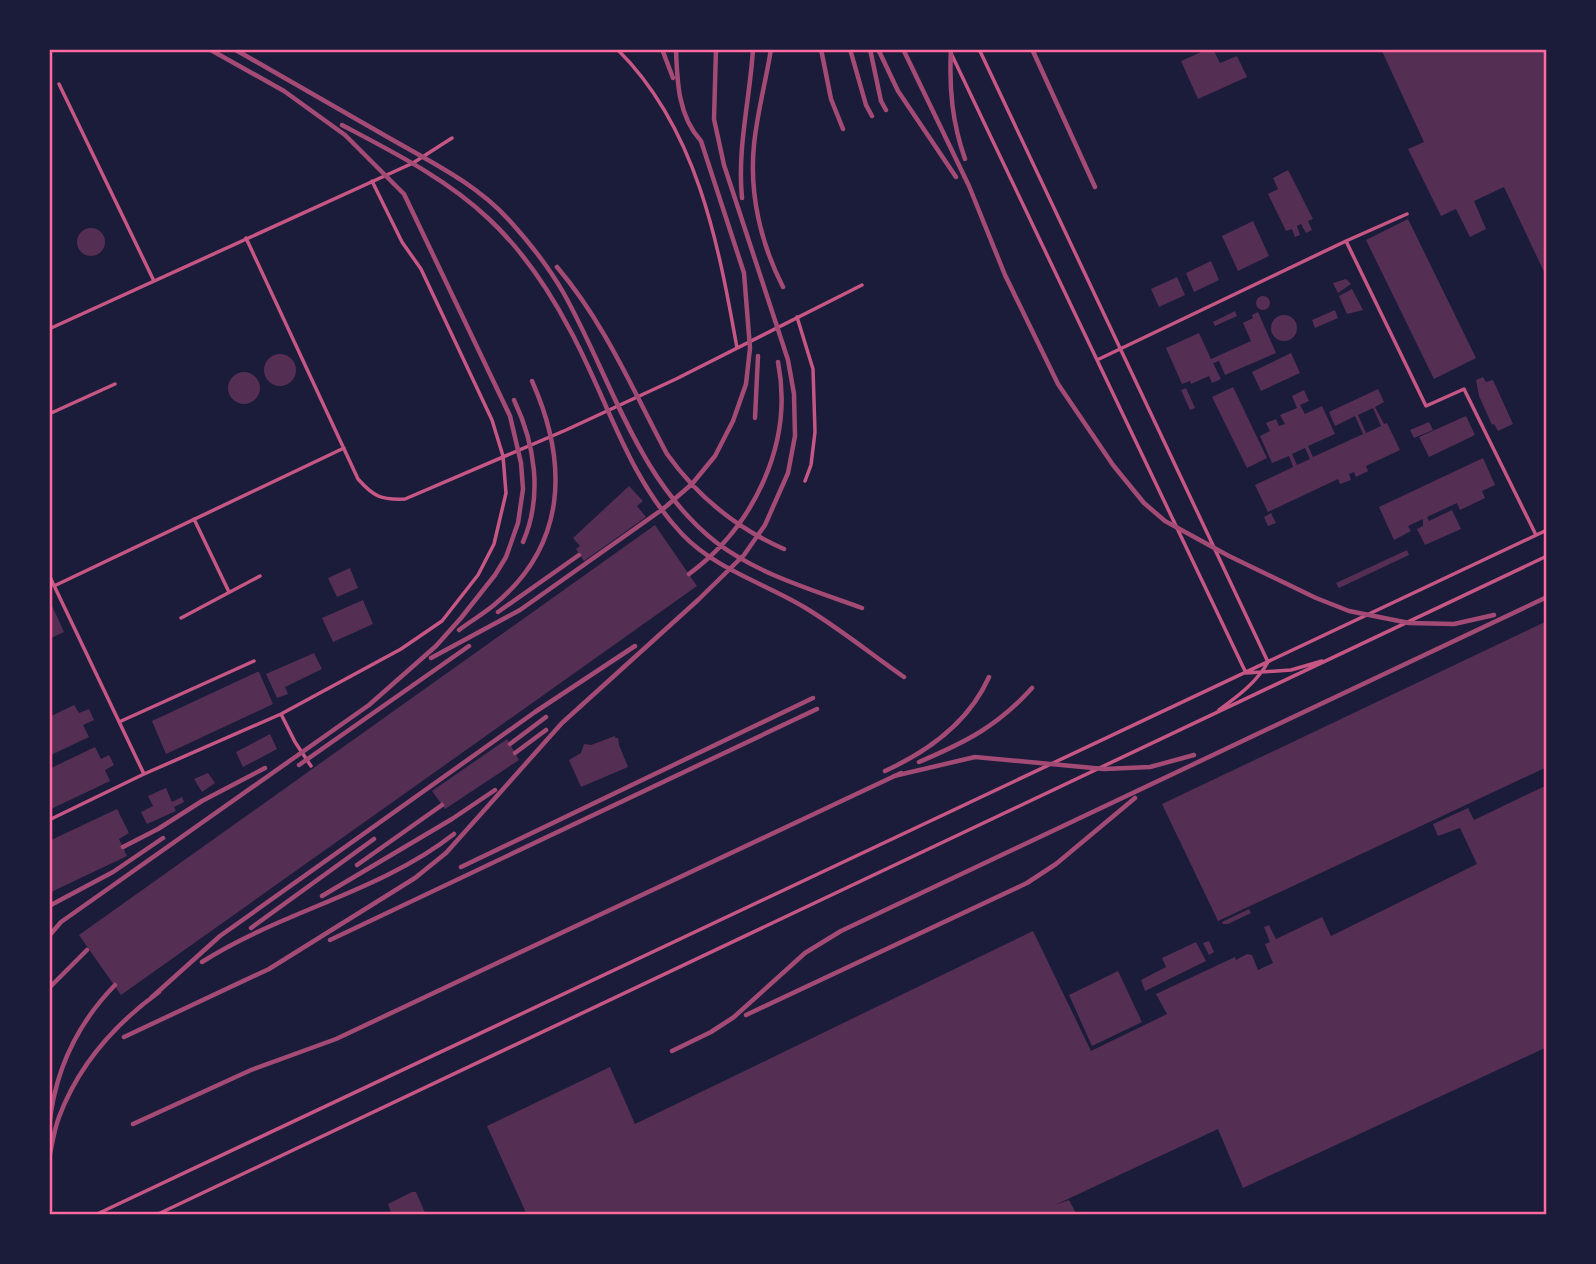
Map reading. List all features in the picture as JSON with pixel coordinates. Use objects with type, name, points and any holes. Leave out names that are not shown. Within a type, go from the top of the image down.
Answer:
[{"type":"lane","points":[[617,49],[645,79],[692,163],[723,270],[737,348]]},
{"type":"lane","points":[[949,49],[1246,673]]},
{"type":"lane","points":[[979,49],[1268,662]]},
{"type":"lane","points":[[59,84],[153,279]]},
{"type":"lane","points":[[49,329],[153,279],[413,163],[452,138]]},
{"type":"lane","points":[[49,820],[144,774],[281,714],[401,649],[442,621],[478,575],[494,544],[506,493],[503,456],[492,420],[421,269],[402,242],[372,181]]},
{"type":"lane","points":[[1097,360],[1406,214]]},
{"type":"lane","points":[[246,238],[358,479],[379,498],[390,500],[411,497],[608,411],[862,285]]},
{"type":"lane","points":[[1346,241],[1426,406],[1464,389],[1536,535]]},
{"type":"lane","points":[[797,317],[813,369],[815,432],[811,465],[805,481]]},
{"type":"lane","points":[[49,414],[115,384]]},
{"type":"lane","points":[[54,586],[344,448]]},
{"type":"lane","points":[[194,519],[229,592]]},
{"type":"lane","points":[[95,1215],[1547,530]]},
{"type":"lane","points":[[156,1215],[1547,556]]},
{"type":"lane","points":[[49,575],[144,774]]},
{"type":"lane","points":[[181,618],[260,576]]},
{"type":"lane","points":[[1246,673],[1291,670],[1334,657]]},
{"type":"lane","points":[[119,722],[254,661]]},
{"type":"lane","points":[[1212,715],[1235,698],[1262,672],[1268,662]]},
{"type":"lane","points":[[281,714],[311,766]]},
{"type":"building","points":[[1213,49],[1220,63],[1237,56],[1247,77],[1198,99],[1181,61]]},
{"type":"building","points":[[1381,49],[1547,49],[1547,278],[1504,187],[1474,201],[1486,229],[1470,237],[1456,209],[1441,216],[1408,149],[1424,142]]},
{"type":"building","points":[[1288,170],[1313,219],[1308,221],[1312,230],[1306,233],[1301,224],[1297,226],[1300,235],[1295,237],[1292,229],[1286,231],[1268,194],[1278,189],[1273,178]]},
{"type":"building","points":[[1408,219],[1476,358],[1434,379],[1366,240]]},
{"type":"building","points":[[1253,221],[1269,256],[1238,271],[1222,236]]},
{"type":"building","points":[[91,228],[101,232],[105,242],[101,252],[91,256],[81,252],[77,242],[81,232]]},
{"type":"building","points":[[1211,261],[1219,280],[1194,292],[1186,273]]},
{"type":"building","points":[[1177,277],[1185,295],[1159,307],[1151,289]]},
{"type":"building","points":[[1346,279],[1351,284],[1338,293],[1333,283]]},
{"type":"building","points":[[1352,289],[1363,310],[1347,314],[1339,296]]},
{"type":"building","points":[[1263,296],[1268,298],[1268,308],[1263,310],[1258,308],[1256,303],[1258,298]]},
{"type":"building","points":[[1335,310],[1338,318],[1315,328],[1312,320]]},
{"type":"building","points":[[1235,311],[1237,316],[1215,326],[1213,322]]},
{"type":"building","points":[[1258,312],[1276,353],[1225,375],[1219,361],[1213,363],[1221,379],[1212,383],[1209,376],[1191,384],[1190,381],[1182,384],[1166,348],[1199,333],[1211,359],[1251,341],[1243,323]]},
{"type":"building","points":[[1284,315],[1293,319],[1297,328],[1293,337],[1284,341],[1275,337],[1271,328],[1275,319]]},
{"type":"building","points":[[1291,353],[1300,373],[1261,391],[1252,372]]},
{"type":"building","points":[[280,354],[291,359],[296,370],[291,381],[280,386],[269,381],[264,370],[269,359]]},
{"type":"building","points":[[244,372],[255,377],[260,388],[255,399],[244,404],[233,399],[228,388],[233,377]]},
{"type":"building","points":[[1483,377],[1486,382],[1493,380],[1513,424],[1498,431],[1494,424],[1492,425],[1479,396],[1476,380]]},
{"type":"building","points":[[1233,387],[1267,458],[1247,468],[1212,397]]},
{"type":"building","points":[[1186,388],[1195,408],[1190,410],[1181,390]]},
{"type":"building","points":[[1378,389],[1384,402],[1375,407],[1384,424],[1387,423],[1400,450],[1366,466],[1368,471],[1356,477],[1354,472],[1349,474],[1351,480],[1340,484],[1338,479],[1268,512],[1255,485],[1293,467],[1289,456],[1272,463],[1260,436],[1270,431],[1266,423],[1276,419],[1279,426],[1285,424],[1280,415],[1297,408],[1292,396],[1304,390],[1309,401],[1300,405],[1305,414],[1322,406],[1335,434],[1308,446],[1313,457],[1363,434],[1355,416],[1335,426],[1329,412]],"holes":[[[1373,408],[1381,426],[1366,433],[1358,415]],[[1305,448],[1310,459],[1297,465],[1292,454]]]},
{"type":"building","points":[[1466,416],[1475,435],[1429,457],[1419,437]]},
{"type":"building","points":[[1429,422],[1433,430],[1414,438],[1410,430]]},
{"type":"building","points":[[1483,458],[1495,485],[1482,491],[1485,498],[1460,510],[1457,503],[1427,517],[1429,521],[1452,510],[1461,529],[1425,545],[1417,529],[1423,526],[1423,519],[1408,526],[1411,531],[1394,540],[1379,507]]},
{"type":"building","points":[[629,486],[643,501],[637,506],[646,517],[584,561],[576,549],[580,546],[573,538]]},
{"type":"building","points":[[1271,513],[1276,523],[1268,526],[1264,517]]},
{"type":"building","points":[[655,525],[697,586],[121,995],[79,935]]},
{"type":"building","points":[[1407,550],[1409,555],[1339,588],[1336,583]]},
{"type":"building","points":[[350,568],[358,588],[337,597],[328,578]]},
{"type":"building","points":[[49,599],[64,632],[49,639]]},
{"type":"building","points":[[363,600],[373,624],[333,642],[322,618]]},
{"type":"building","points":[[1547,621],[1547,767],[1218,921],[1162,804]]},
{"type":"building","points":[[314,653],[322,669],[285,687],[288,694],[277,698],[266,674]]},
{"type":"building","points":[[257,672],[273,704],[166,754],[152,721]]},
{"type":"building","points":[[74,705],[79,713],[89,709],[94,720],[83,725],[89,737],[49,756],[49,717]]},
{"type":"building","points":[[270,734],[277,749],[243,767],[236,752]]},
{"type":"building","points":[[615,736],[628,767],[581,787],[569,760],[581,753],[584,744],[591,745]]},
{"type":"building","points":[[507,739],[519,760],[445,809],[432,791]]},
{"type":"building","points":[[95,747],[101,759],[109,755],[114,765],[105,770],[110,781],[49,810],[49,769]]},
{"type":"building","points":[[208,773],[215,783],[202,792],[194,779]]},
{"type":"building","points":[[1547,785],[1547,1047],[1243,1188],[1218,1129],[1055,1205],[1069,1200],[1077,1215],[527,1215],[487,1126],[610,1067],[635,1124],[1033,931],[1091,1051],[1167,1014],[1156,994],[1235,957],[1236,960],[1247,954],[1252,955],[1258,970],[1273,963],[1265,944],[1270,942],[1264,927],[1269,925],[1276,939],[1322,917],[1331,936],[1477,864],[1460,828],[1438,836],[1433,824],[1468,808],[1474,820]]},
{"type":"building","points":[[166,788],[172,802],[182,797],[184,802],[174,807],[176,811],[147,824],[141,812],[153,806],[148,796]]},
{"type":"building","points":[[117,809],[129,833],[119,839],[127,856],[49,893],[49,841]]},
{"type":"building","points":[[1249,909],[1251,913],[1223,924],[1222,922]]},
{"type":"building","points":[[1209,941],[1214,952],[1209,955],[1203,943]]},
{"type":"building","points":[[1196,942],[1206,961],[1145,991],[1141,980],[1166,967],[1162,958]]},
{"type":"building","points":[[1118,971],[1142,1022],[1092,1046],[1069,995]]},
{"type":"building","points":[[416,1192],[426,1215],[392,1215],[388,1204]]},
{"type":"railway","points":[[49,936],[61,922],[369,705],[436,646],[461,618],[506,557],[518,523],[523,489],[521,463],[510,416],[404,194],[345,135],[284,91],[209,49]]},
{"type":"railway","points":[[234,49],[438,166],[496,207],[531,246],[557,282],[646,459],[689,518],[717,543],[751,564],[787,581],[862,608]]},
{"type":"railway","points":[[662,49],[673,78]]},
{"type":"railway","points":[[431,658],[520,610],[663,509],[692,484],[715,456],[733,421],[746,384],[750,348],[744,273],[701,141],[683,109],[678,86],[676,49]]},
{"type":"railway","points":[[124,1037],[269,969],[415,878],[446,853],[562,723],[744,555],[765,525],[788,473],[795,436],[794,394],[788,360],[724,165],[714,119],[716,49]]},
{"type":"railway","points":[[742,198],[742,142],[753,49]]},
{"type":"railway","points":[[771,49],[755,133],[753,182],[758,218],[768,254],[783,287]]},
{"type":"railway","points":[[821,49],[831,99],[843,129]]},
{"type":"railway","points":[[850,49],[866,105],[872,116]]},
{"type":"railway","points":[[870,49],[881,101],[886,110]]},
{"type":"railway","points":[[878,49],[898,91],[956,177]]},
{"type":"railway","points":[[903,49],[969,186],[1005,275],[1058,384],[1113,465],[1144,503],[1165,521],[1229,556],[1349,611],[1409,623],[1454,624],[1494,615]]},
{"type":"railway","points":[[951,49],[952,105],[965,159]]},
{"type":"railway","points":[[1032,49],[1095,187]]},
{"type":"railway","points":[[342,125],[419,167],[455,191],[489,219],[513,244],[544,285],[562,315],[646,487],[682,534],[709,557],[817,615],[904,677]]},
{"type":"railway","points":[[557,267],[603,333],[667,454],[691,484],[734,521],[784,549]]},
{"type":"railway","points":[[755,418],[758,356]]},
{"type":"railway","points":[[689,574],[733,532],[764,480],[780,423],[778,362]]},
{"type":"railway","points":[[459,630],[494,605],[518,581],[536,556],[548,529],[554,500],[552,442],[532,381]]},
{"type":"railway","points":[[514,400],[527,434],[534,470],[533,507],[523,542]]},
{"type":"railway","points":[[498,612],[579,555]]},
{"type":"railway","points":[[672,1051],[734,1017],[805,953],[841,931],[1547,597]]},
{"type":"railway","points":[[299,765],[469,646]]},
{"type":"railway","points":[[151,998],[220,936],[535,712],[635,646]]},
{"type":"railway","points":[[885,771],[917,754],[946,733],[970,708],[989,677]]},
{"type":"railway","points":[[919,762],[994,723],[1032,688]]},
{"type":"railway","points":[[461,867],[813,698]]},
{"type":"railway","points":[[330,940],[817,709]]},
{"type":"railway","points":[[510,744],[546,717]]},
{"type":"railway","points":[[515,753],[546,730]]},
{"type":"railway","points":[[894,776],[975,757],[1104,769],[1150,767],[1194,755]]},
{"type":"railway","points":[[123,847],[265,768]]},
{"type":"railway","points":[[133,1124],[251,1070],[336,1039],[901,773]]},
{"type":"railway","points":[[322,896],[452,819],[495,790]]},
{"type":"railway","points":[[746,1015],[1027,883],[1056,864],[1135,798]]},
{"type":"railway","points":[[357,865],[442,805]]},
{"type":"railway","points":[[202,962],[233,944],[395,871],[454,834]]},
{"type":"railway","points":[[49,906],[113,872],[163,838]]},
{"type":"railway","points":[[251,928],[374,839]]},
{"type":"railway","points":[[49,988],[87,950]]},
{"type":"railway","points":[[49,1128],[56,1089],[69,1051],[89,1017],[115,985]]},
{"type":"railway","points":[[49,1159],[59,1117],[88,1063],[113,1032],[159,992]]}]
